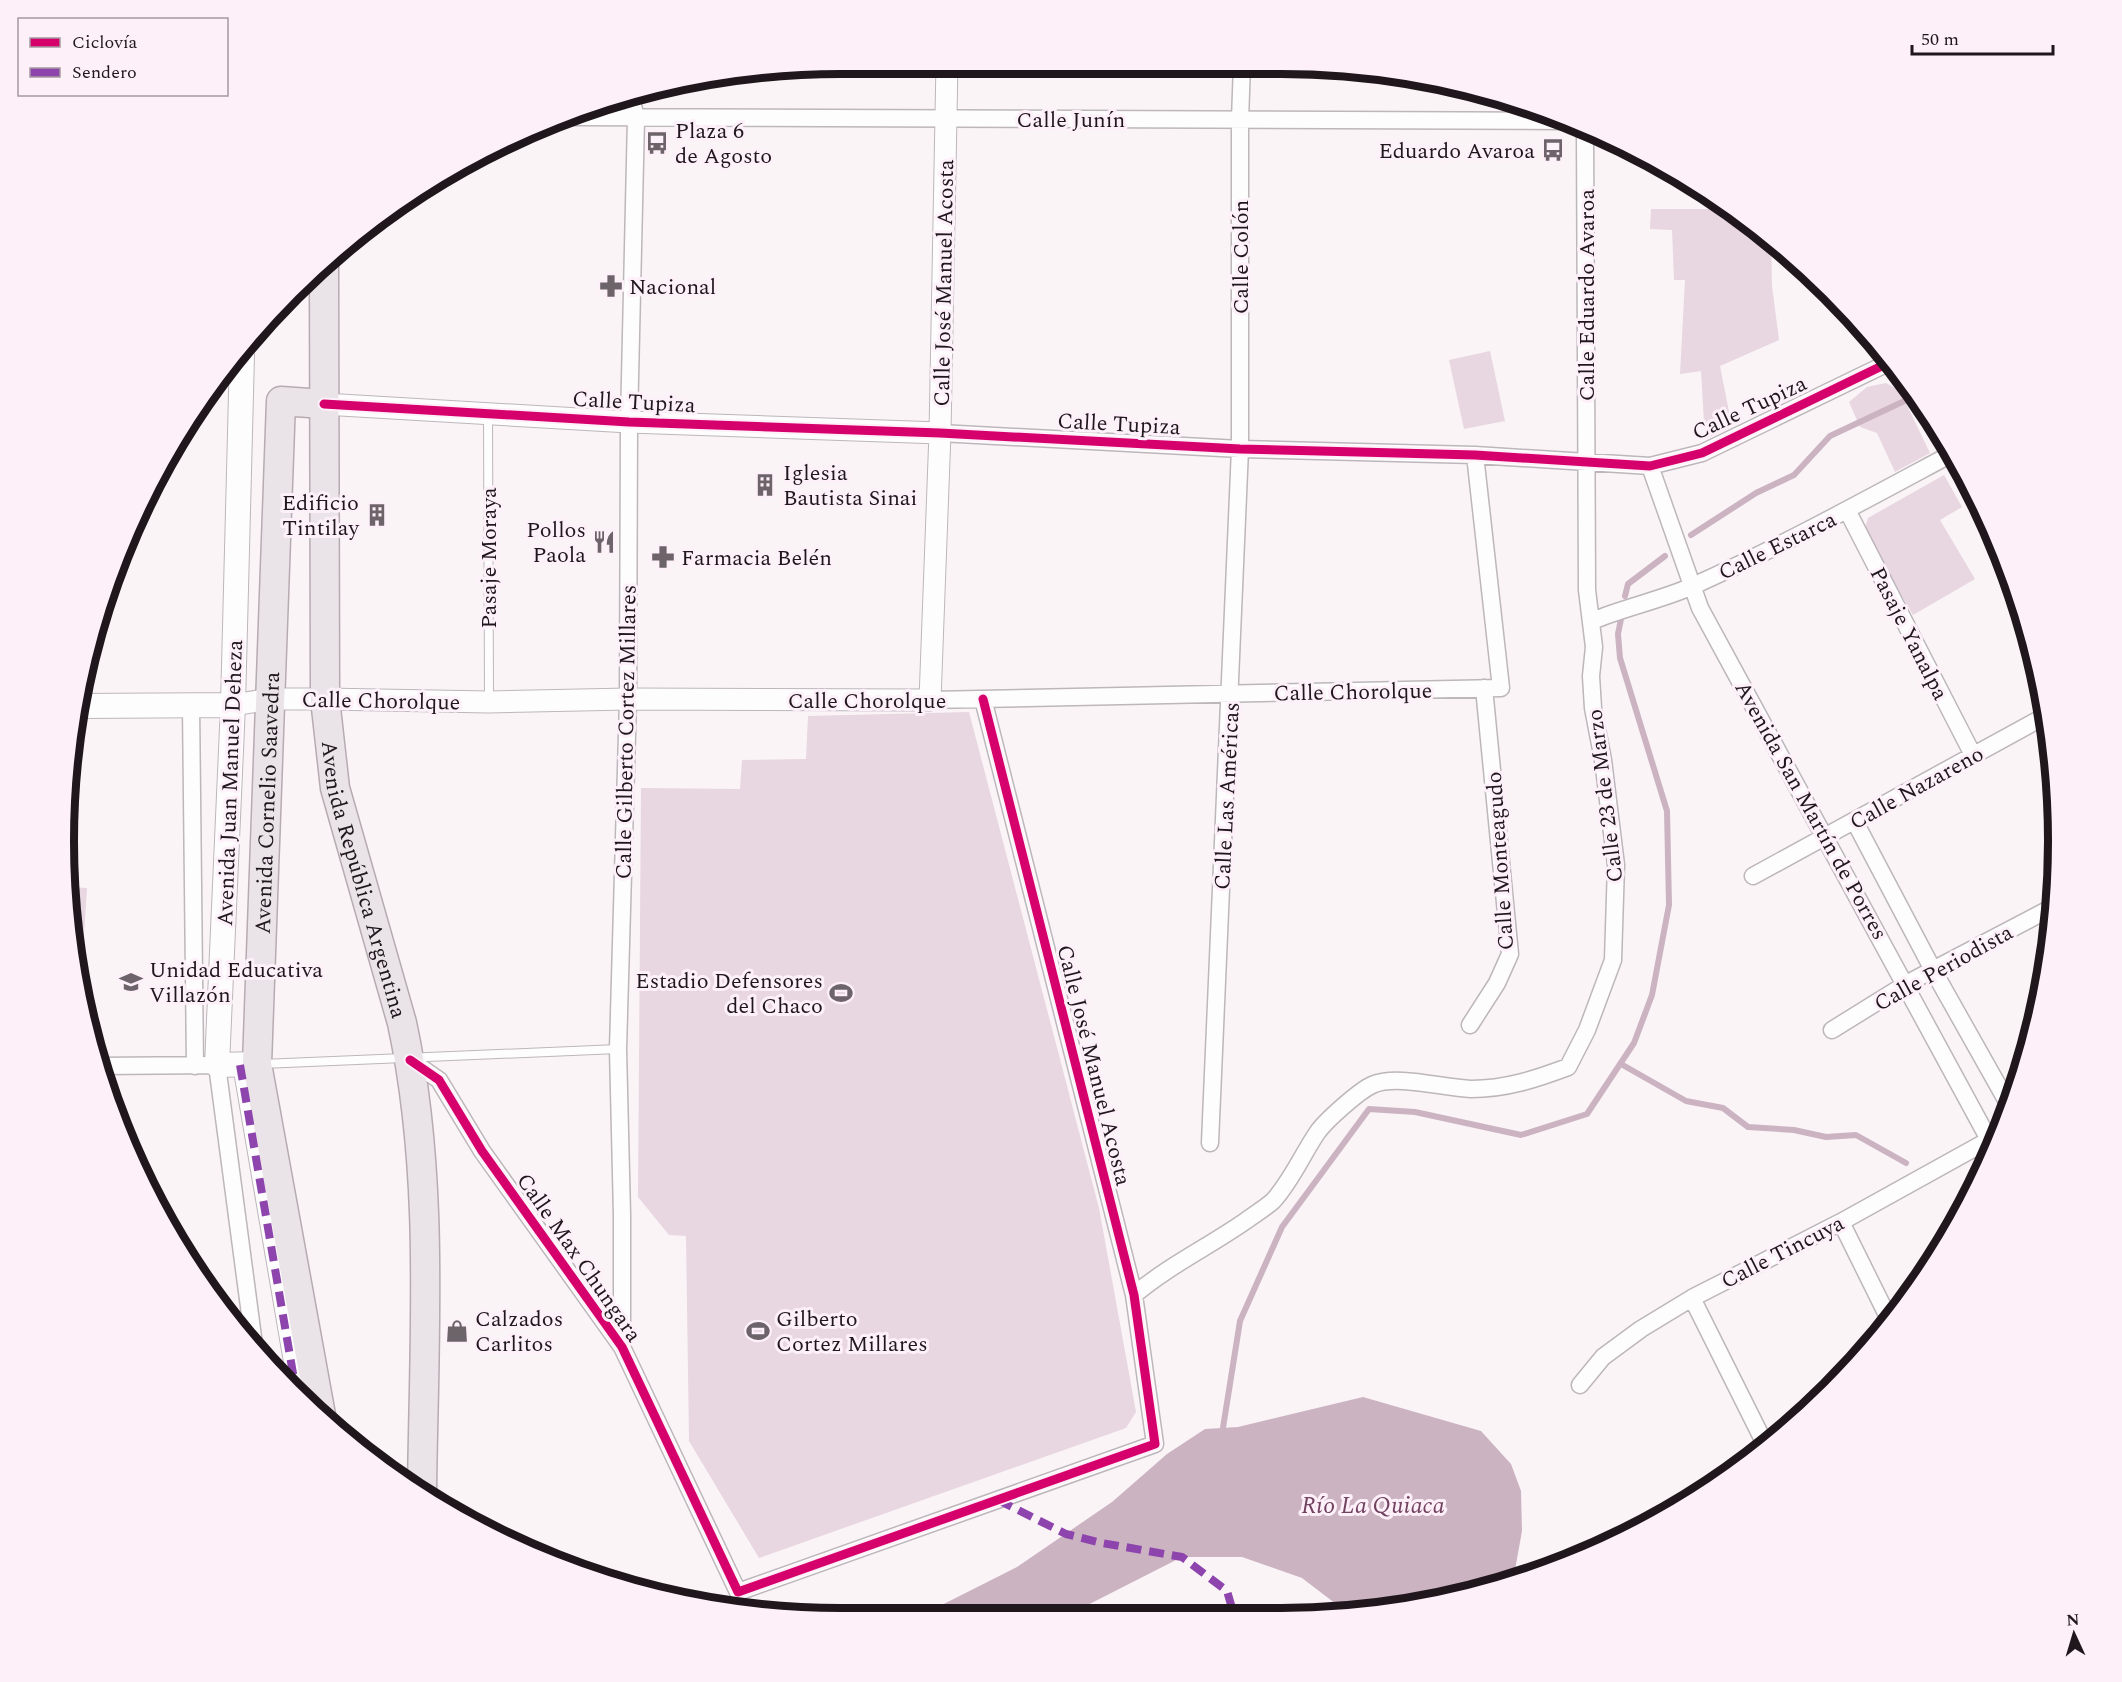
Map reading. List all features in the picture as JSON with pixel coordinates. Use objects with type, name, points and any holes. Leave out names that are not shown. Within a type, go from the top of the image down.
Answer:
[{"type":"highway","name":"Avenida República Argentina","points":[[324,274],[324,699],[334,788],[402,1023],[410,1060],[424,1183],[422,1484]]},
{"type":"highway","name":"Calle Tupiza","points":[[281,401],[324,404]]},
{"type":"highway","name":"Avenida Cornelio Saavedra","points":[[281,401],[270,699],[227,1065],[317,1402]]},
{"type":"main road","name":"Avenida Juan Manuel Deheza","points":[[227,1065],[242,362]]},
{"type":"main road","points":[[86,706],[233,705]]},
{"type":"street","name":"Calle José Manuel Acosta","points":[[930,700],[940,433],[947,74]]},
{"type":"street","name":"Calle Colón","points":[[1240,449],[1242,74]]},
{"type":"street","name":"Calle Gilberto Cortez Millares","points":[[622,1347],[618,1049],[628,699],[629,422],[636,118],[632,103]]},
{"type":"street","name":"Calle Junín","points":[[586,117],[1546,121]]},
{"type":"street","name":"Calle Eduardo Avaroa","points":[[1585,137],[1587,460]]},
{"type":"street","name":"Calle Tupiza","points":[[324,404],[629,422],[940,433],[1240,449],[1475,455],[1587,460],[1650,466],[1702,453],[1883,365]]},
{"type":"street","name":"Calle Las Américas","points":[[1210,1143],[1240,449]]},
{"type":"street","name":"Calle Monteagudo","points":[[1470,1025],[1497,983],[1510,954],[1475,455]]},
{"type":"street","name":"Calle Estarca","points":[[1592,621],[1623,608],[1692,586],[1847,510],[1946,457]]},
{"type":"street","name":"Calle 23 de Marzo","points":[[1134,1295],[1155,1277],[1225,1235],[1272,1202],[1301,1165],[1318,1131],[1372,1085],[1400,1080],[1438,1087],[1473,1089],[1507,1087],[1568,1067],[1587,1030],[1613,960],[1616,865],[1603,760],[1593,708],[1592,621],[1587,590],[1587,460]]},
{"type":"street","name":"Avenida San Martín de Porres","points":[[1650,466],[1700,608],[1990,1135]]},
{"type":"street","name":"Pasaje Yanalpa","points":[[1847,510],[1973,755]]},
{"type":"street","name":"Calle Chorolque","points":[[233,705],[270,699],[489,702],[628,699],[930,700],[1492,688]]},
{"type":"street","name":"Calle José Manuel Acosta","points":[[738,1592],[1155,1444],[1134,1295],[983,699]]},
{"type":"street","name":"Avenida Juan Manuel Deheza","points":[[191,706],[253,1334]]},
{"type":"street","name":"Calle Nazareno","points":[[1753,876],[2039,720]]},
{"type":"street","name":"Avenida San Martín de Porres","points":[[1855,822],[1933,970],[2005,1097]]},
{"type":"street","name":"Calle Periodista","points":[[1832,1030],[1906,984],[2045,911]]},
{"type":"street","name":"Calle Max Chungara","points":[[410,1060],[439,1080],[482,1151],[622,1347],[738,1592]]},
{"type":"street","points":[[108,1066],[227,1065],[293,1379]]},
{"type":"street","name":"Calle Tincuya","points":[[1580,1385],[1603,1357],[1641,1329],[1692,1298],[1841,1222],[1986,1144]]},
{"type":"street","points":[[1841,1222],[1886,1313]]},
{"type":"street","points":[[1692,1298],[1762,1438]]},
{"type":"lane","name":"Pasaje Moraya","points":[[488,413],[489,702]]},
{"type":"lane","points":[[227,1065],[410,1060],[618,1049]]},
{"type":"shaded area","points":[[1651,209],[1715,209],[1771,251],[1772,286],[1779,340],[1720,366],[1732,427],[1705,439],[1701,371],[1680,374],[1685,280],[1674,280],[1672,230],[1650,229]]},
{"type":"shaded area","points":[[1490,351],[1505,421],[1464,429],[1449,360]]},
{"type":"shaded area","points":[[1886,383],[1900,391],[1930,453],[1895,472],[1877,433],[1860,427],[1849,402],[1867,387]]},
{"type":"shaded area","points":[[1944,475],[1962,507],[1940,520],[1975,579],[1913,615],[1864,531],[1868,518]]},
{"type":"shaded area","name":"Estadio Defensores del Chaco","points":[[969,712],[1099,1208],[1136,1412],[1126,1428],[759,1558],[689,1441],[686,1236],[669,1235],[638,1197],[641,788],[740,789],[742,760],[806,759],[808,716]]},
{"type":"shaded area","points":[[75,887],[87,888],[83,957]]},
{"type":"water","name":"Río La Quiaca","points":[[1363,1397],[1481,1431],[1511,1464],[1521,1491],[1522,1531],[1515,1572],[1431,1594],[1339,1606],[1302,1578],[1242,1557],[1182,1557],[1082,1608],[936,1608],[1017,1567],[1112,1502],[1167,1454],[1205,1429],[1238,1427]]},
{"type":"waterway","points":[[1691,535],[1756,493],[1794,475],[1830,436],[1908,399]]},
{"type":"waterway","points":[[1625,596],[1628,584],[1665,556]]},
{"type":"waterway","points":[[1222,1434],[1240,1321],[1282,1227],[1369,1109],[1415,1112],[1521,1135],[1587,1114],[1634,1043],[1652,995],[1669,905],[1667,811],[1620,658],[1618,634],[1621,619]]},
{"type":"waterway","points":[[1621,1064],[1686,1101],[1723,1108],[1748,1127],[1794,1130],[1826,1137],[1856,1135],[1906,1163]]},
{"type":"marked path","points":[[240,1065],[294,1380]]},
{"type":"marked path","points":[[998,1500],[1066,1534],[1102,1543],[1182,1557],[1227,1591],[1232,1608]]},
{"type":"cycle path","points":[[324,404],[629,422],[940,433],[1240,449],[1475,455],[1650,466],[1702,453],[1883,365]]},
{"type":"cycle path","points":[[410,1060],[439,1080],[482,1151],[622,1347],[738,1592],[1155,1444],[1134,1295],[983,699]]},
{"type":"place","name":"Plaza 6 de Agosto","points":[[657,143]]},
{"type":"place","name":"Eduardo Avaroa","points":[[1553,150]]},
{"type":"place","name":"Nacional","points":[[611,286]]},
{"type":"place","name":"Iglesia Bautista Sinai","points":[[765,485]]},
{"type":"place","name":"Edificio Tintilay","points":[[377,515]]},
{"type":"place","name":"Pollos Paola","points":[[604,542]]},
{"type":"place","name":"Farmacia Belén","points":[[663,557]]},
{"type":"place","name":"Unidad Educativa Villazón","points":[[131,982]]},
{"type":"place","name":"Estadio Defensores del Chaco","points":[[841,993]]},
{"type":"place","name":"Calzados Carlitos","points":[[457,1331]]},
{"type":"place","name":"Gilberto Cortez Millares","points":[[758,1331]]}]
